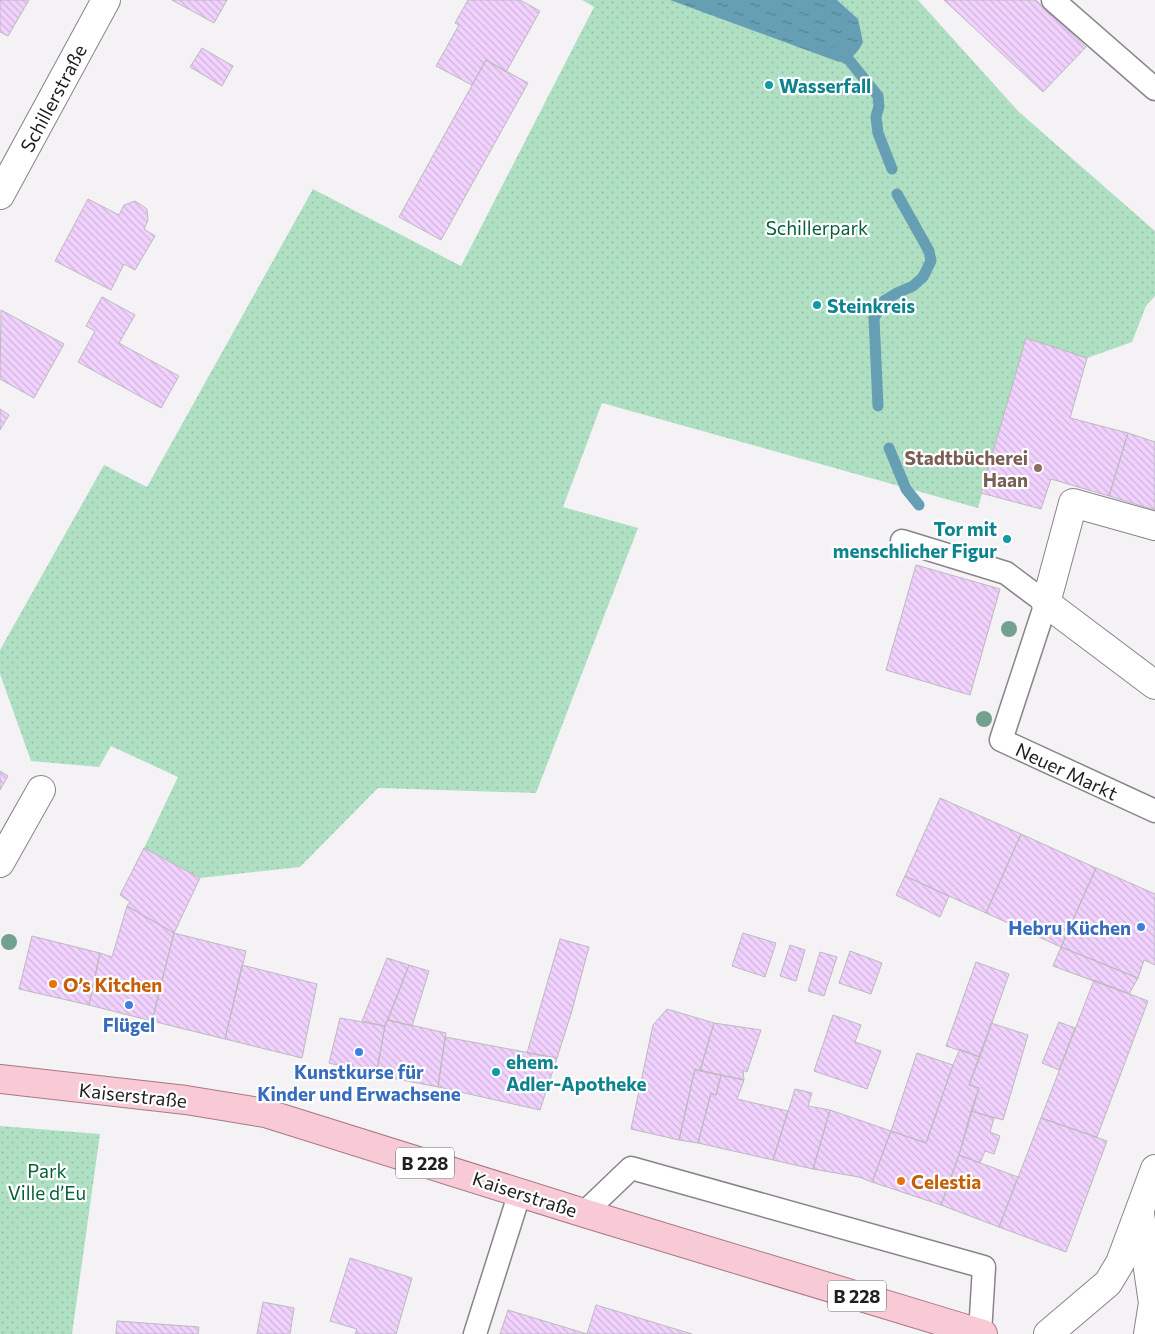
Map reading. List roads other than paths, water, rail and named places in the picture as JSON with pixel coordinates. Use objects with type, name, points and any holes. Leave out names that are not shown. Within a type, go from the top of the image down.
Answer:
[{"type":"main road","name":"Kaiserstraße","points":[[0,1079],[186,1100],[265,1113],[981,1334]]},
{"type":"street","name":"Schillerstraße","points":[[0,195],[106,0]]},
{"type":"street","name":"Neuer Markt","points":[[1046,603],[1073,503],[1155,526]]},
{"type":"street","points":[[1046,603],[1155,685]]},
{"type":"street","points":[[0,863],[41,790]]},
{"type":"street","points":[[1048,1334],[1108,1283],[1120,1263],[1155,1169]]},
{"type":"street","points":[[1140,1212],[1152,1304],[1148,1334]]},
{"type":"lane","points":[[1053,0],[1155,89]]},
{"type":"lane","points":[[902,541],[1006,573],[1046,603]]},
{"type":"lane","name":"Neuer Markt","points":[[1046,603],[1001,740],[1155,811]]},
{"type":"lane","points":[[584,1213],[632,1168],[984,1266],[981,1334]]},
{"type":"lane","points":[[475,1334],[520,1192]]},
{"type":"water","points":[[670,0],[837,0],[858,19],[863,42],[854,55],[839,62]]},
{"type":"waterway","points":[[836,52],[849,60],[878,96],[879,106],[876,117],[878,133],[892,169]]},
{"type":"waterway","points":[[878,406],[874,318],[884,301],[913,286],[923,277],[931,261],[929,251],[897,194]]},
{"type":"waterway","points":[[889,448],[906,489],[919,505]]},
{"type":"place","name":"Wasserfall","points":[[769,85]]},
{"type":"place","name":"Steinkreis","points":[[817,305]]},
{"type":"place","name":"Stadtbücherei Haan","points":[[1038,468]]},
{"type":"place","name":"Tor mit menschlicher Figur","points":[[1007,539]]},
{"type":"place","name":"Hebru Küchen","points":[[1141,927]]},
{"type":"place","name":"O’s Kitchen","points":[[53,984]]},
{"type":"place","name":"Flügel","points":[[129,1005]]},
{"type":"place","name":"Kunstkurse für Kinder und Erwachsene","points":[[359,1052]]},
{"type":"place","name":"ehem. Adler-Apotheke","points":[[496,1072]]},
{"type":"place","name":"Celestia","points":[[901,1181]]},
{"type":"park label","name":"Schillerpark","points":[[817,227]]},
{"type":"park label","name":"Park Ville d’Eu","points":[[47,1181]]}]
